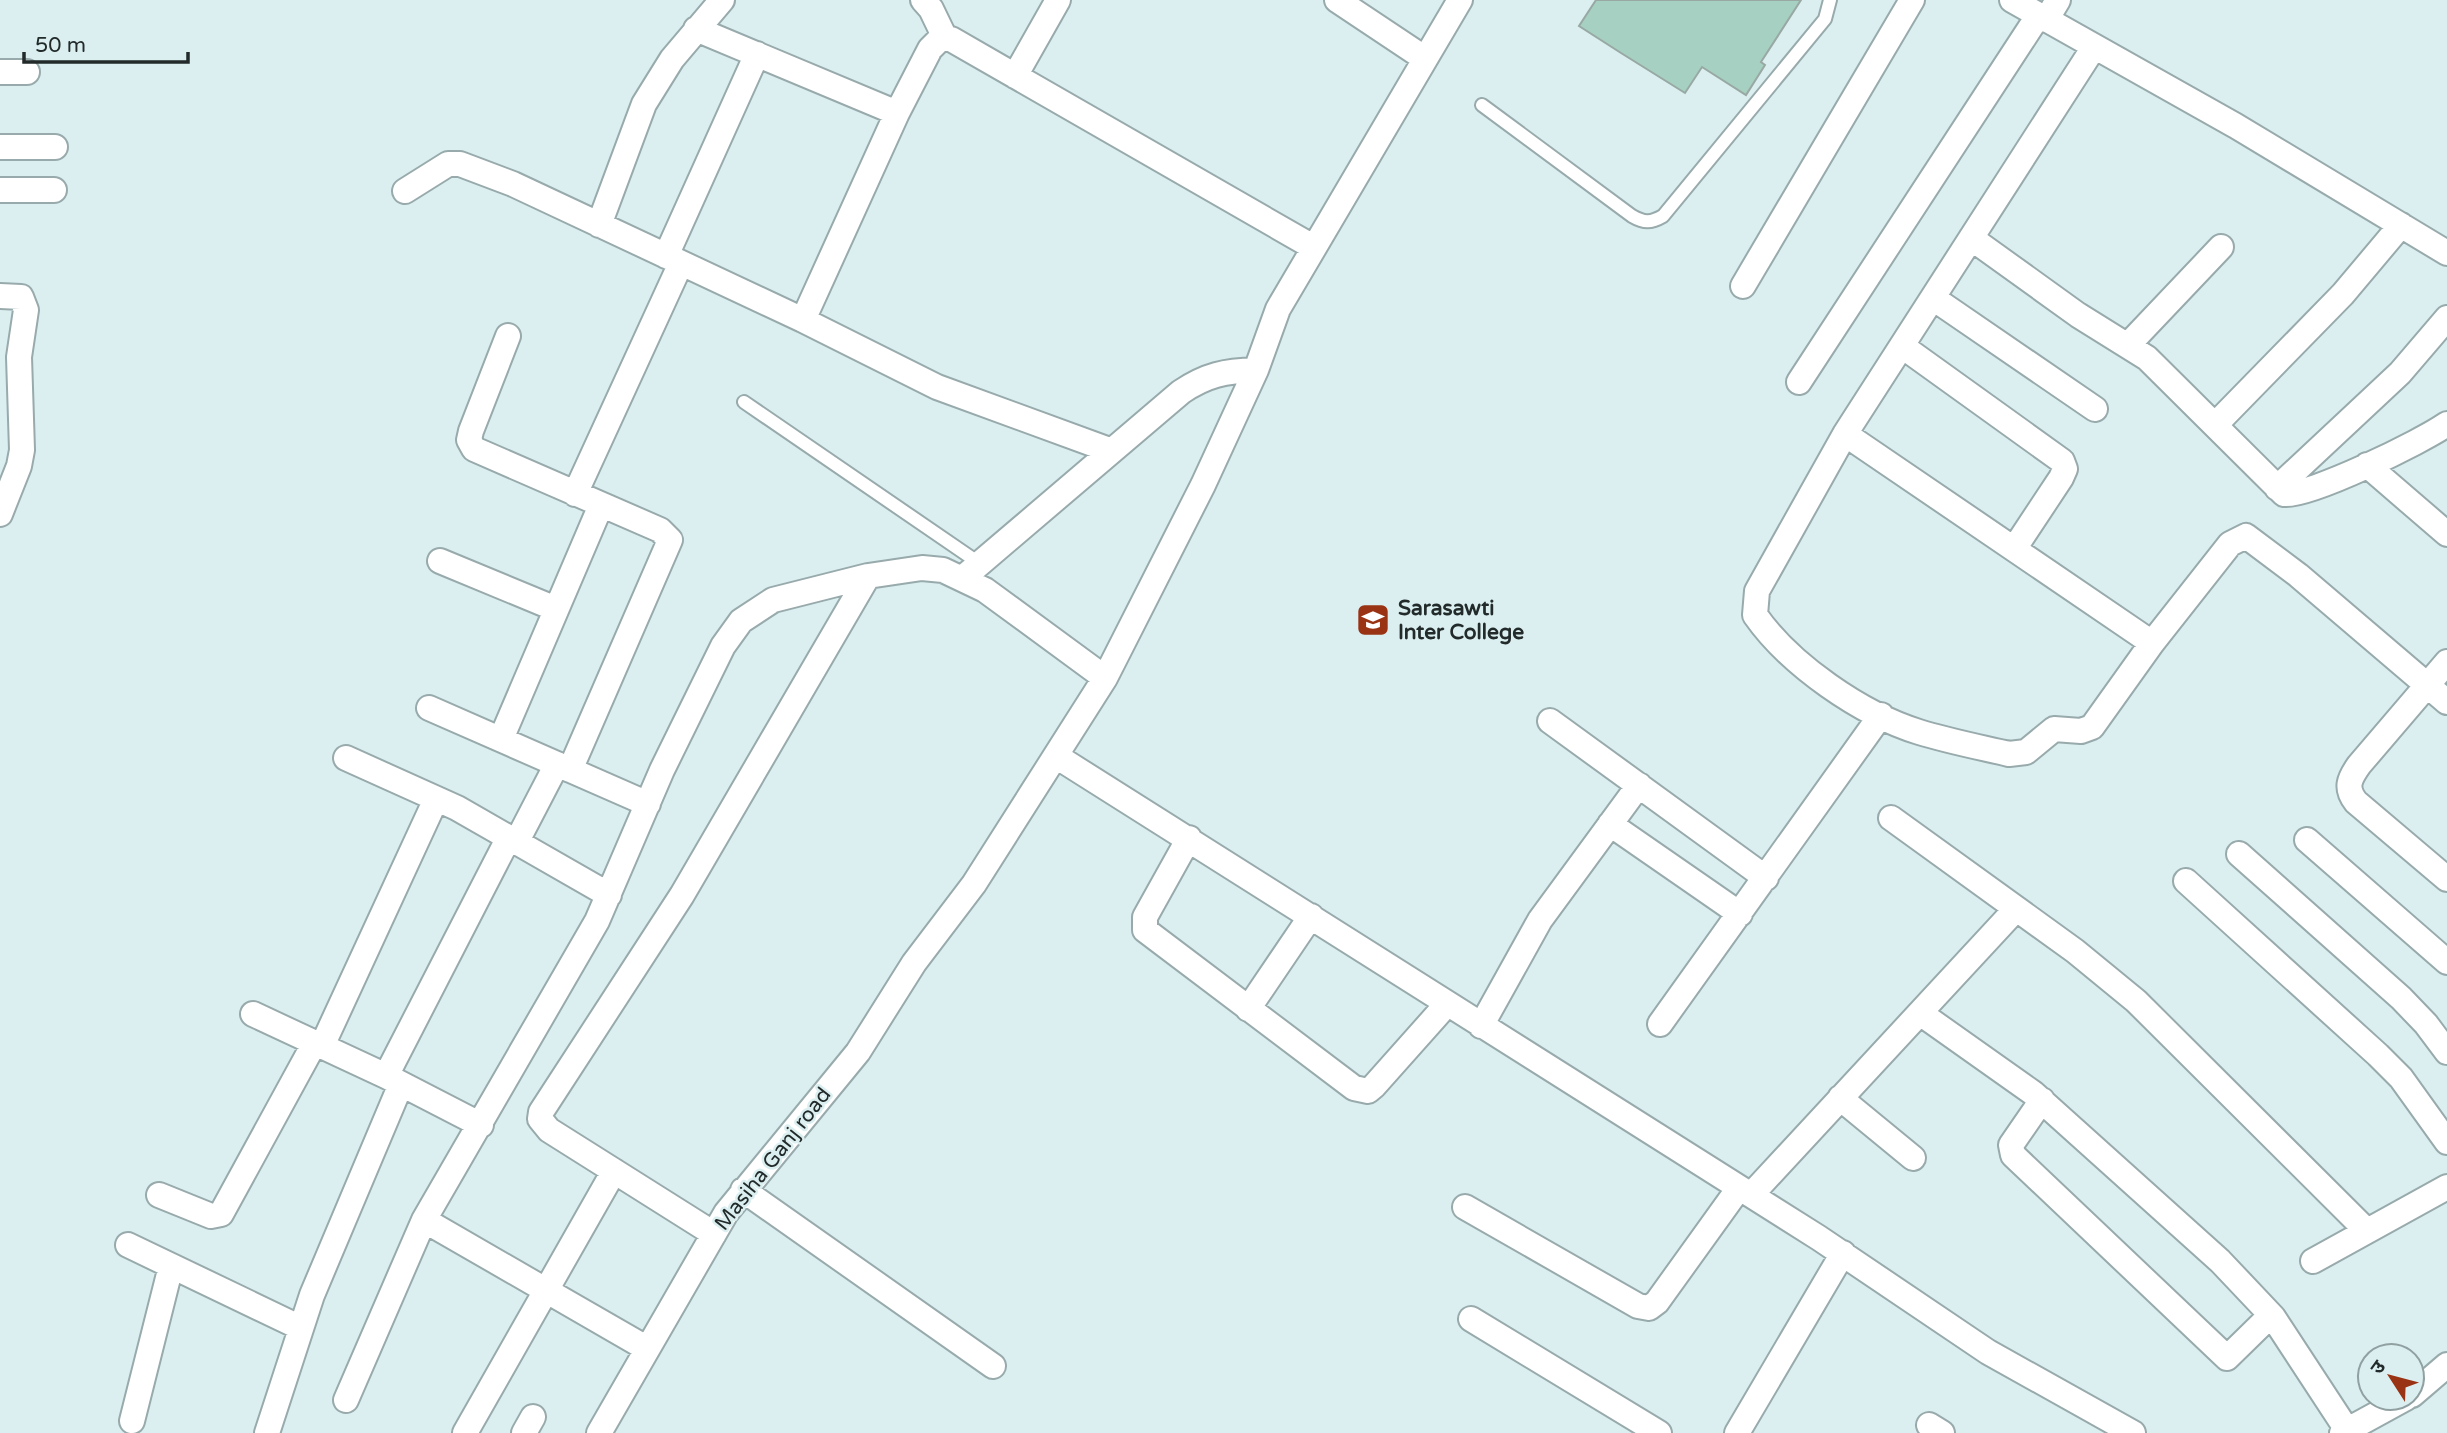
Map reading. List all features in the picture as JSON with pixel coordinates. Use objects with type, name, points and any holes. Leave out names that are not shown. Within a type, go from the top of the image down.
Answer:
[{"type":"street","points":[[599,225],[644,104],[672,59],[722,0]]},
{"type":"street","points":[[923,0],[931,9],[945,38],[1313,247]]},
{"type":"street","points":[[1015,76],[1058,0]]},
{"type":"street","points":[[1337,0],[1424,58]]},
{"type":"street","name":"Masiha Ganj road","points":[[599,1433],[646,1348],[743,1190],[858,1052],[914,963],[974,884],[1105,678],[1203,485],[1255,370],[1278,309],[1460,0]]},
{"type":"street","points":[[1743,286],[1912,0]]},
{"type":"street","points":[[2011,0],[2048,12],[2094,47],[2236,126],[2447,253]]},
{"type":"street","points":[[1799,382],[2048,12]]},
{"type":"street","points":[[696,29],[897,113]]},
{"type":"street","points":[[803,320],[897,113],[930,49],[935,42],[945,38]]},
{"type":"street","points":[[2094,47],[1845,434],[1757,592],[1755,615],[1799,664],[1881,715],[1919,732],[2008,754],[2022,754],[2054,729],[2081,731],[2092,726],[2152,643],[2230,544],[2246,536],[2298,575],[2447,702]]},
{"type":"street","points":[[575,494],[757,54]]},
{"type":"street","points":[[0,72],[27,72]]},
{"type":"street","points":[[0,147],[55,147]]},
{"type":"street","points":[[405,191],[448,164],[460,164],[513,184],[803,320],[937,387],[1112,451]]},
{"type":"street","points":[[0,190],[54,190]]},
{"type":"street","points":[[2215,425],[2343,294],[2401,225]]},
{"type":"street","points":[[1971,238],[2078,315],[2163,370],[2284,494],[2297,494],[2367,465],[2426,439],[2447,424]]},
{"type":"street","points":[[2128,345],[2221,247]]},
{"type":"street","points":[[0,296],[21,297],[26,310],[19,357],[22,450],[19,467],[0,514]]},
{"type":"street","points":[[1933,298],[2095,409]]},
{"type":"street","points":[[2277,488],[2400,373],[2447,318]]},
{"type":"street","points":[[267,1433],[312,1295],[394,1080],[513,839],[564,767],[670,540],[665,532],[474,449],[469,440],[508,336]]},
{"type":"street","points":[[1902,346],[2062,461],[2065,469],[2061,478],[2014,549]]},
{"type":"street","points":[[971,570],[1202,377],[1221,372],[1255,370]]},
{"type":"street","points":[[1845,434],[2152,643]]},
{"type":"street","points":[[2367,465],[2447,534]]},
{"type":"street","points":[[501,739],[601,505]]},
{"type":"street","points":[[440,561],[556,609]]},
{"type":"street","points":[[346,1401],[424,1220],[481,1125],[609,895],[648,804],[723,646],[741,621],[773,600],[868,576],[922,568],[971,570],[1105,678]]},
{"type":"street","points":[[714,1234],[549,1130],[540,1119],[541,1112],[682,894],[868,576]]},
{"type":"street","points":[[2447,662],[2359,765],[2348,783],[2349,793],[2447,879]]},
{"type":"street","points":[[429,708],[648,804]]},
{"type":"street","points":[[1660,1024],[1881,715]]},
{"type":"street","points":[[1550,721],[1766,878]]},
{"type":"street","points":[[1056,756],[1843,1253],[1988,1352],[2107,1427],[2133,1433]]},
{"type":"street","points":[[346,758],[436,799],[513,839],[609,895]]},
{"type":"street","points":[[1481,1026],[1541,920],[1639,785]]},
{"type":"street","points":[[159,1195],[211,1216],[221,1214],[318,1044],[436,799]]},
{"type":"street","points":[[1891,818],[2075,950],[2152,1016],[2367,1231]]},
{"type":"street","points":[[1610,824],[1740,914]]},
{"type":"street","points":[[1189,838],[1145,917],[1146,930],[1354,1088],[1368,1091],[1447,1004]]},
{"type":"street","points":[[2307,840],[2447,962]]},
{"type":"street","points":[[2239,853],[2401,998],[2427,1024],[2447,1052]]},
{"type":"street","points":[[2186,881],[2378,1055],[2400,1079],[2447,1142]]},
{"type":"street","points":[[1465,1207],[1638,1306],[1649,1308],[1657,1302],[1745,1192],[1840,1098],[2016,909]]},
{"type":"street","points":[[1248,1009],[1311,916]]},
{"type":"street","points":[[1920,1013],[2042,1100],[2220,1261],[2271,1315],[2346,1432],[2381,1412]]},
{"type":"street","points":[[253,1014],[394,1080],[481,1125]]},
{"type":"street","points":[[1840,1098],[1913,1158]]},
{"type":"street","points":[[2042,1100],[2013,1140],[2013,1155],[2227,1357],[2271,1315]]},
{"type":"street","points":[[465,1433],[614,1171]]},
{"type":"street","points":[[2314,1261],[2447,1187]]},
{"type":"street","points":[[743,1190],[993,1366]]},
{"type":"street","points":[[424,1220],[646,1348]]},
{"type":"street","points":[[128,1245],[301,1328]]},
{"type":"street","points":[[1737,1433],[1843,1253]]},
{"type":"street","points":[[132,1421],[171,1266]]},
{"type":"street","points":[[1471,1319],[1658,1433]]},
{"type":"street","points":[[2426,1383],[2447,1366]]},
{"type":"lane","points":[[1482,105],[1632,216],[1640,221],[1655,221],[1663,216],[1703,171],[1825,19],[1830,0]]},
{"type":"lane","points":[[744,402],[971,570]]},
{"type":"building","points":[[1596,0],[1801,0],[1761,62],[1765,65],[1746,95],[1702,67],[1685,93],[1621,53],[1579,26]]},
{"type":"place","name":"Sarasawti Inter College","points":[[1373,620]]}]
